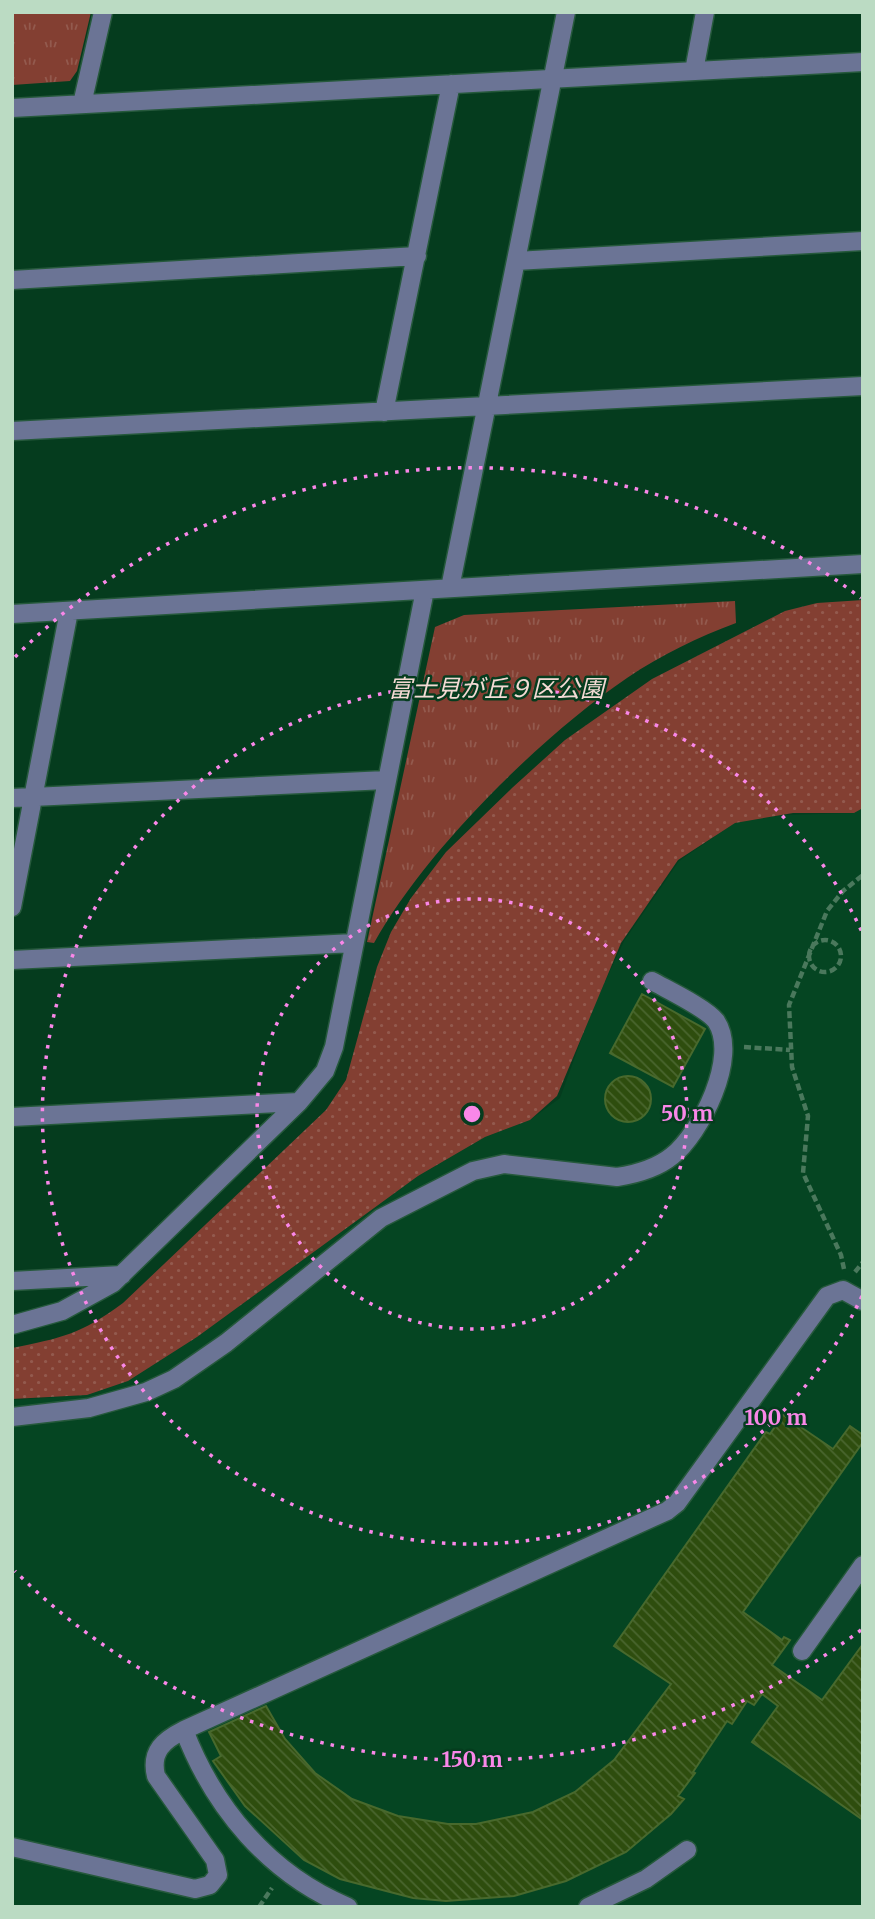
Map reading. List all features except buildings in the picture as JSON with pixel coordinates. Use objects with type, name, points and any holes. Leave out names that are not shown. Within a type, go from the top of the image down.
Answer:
[{"type":"street","points":[[82,104],[103,12]]},
{"type":"street","points":[[450,588],[566,12]]},
{"type":"street","points":[[694,71],[705,12]]},
{"type":"street","points":[[12,108],[863,62]]},
{"type":"street","points":[[384,412],[451,84]]},
{"type":"street","points":[[516,261],[863,241]]},
{"type":"street","points":[[12,280],[417,256]]},
{"type":"street","points":[[12,431],[863,386]]},
{"type":"street","points":[[837,566],[863,549]]},
{"type":"street","points":[[12,614],[863,564]]},
{"type":"street","points":[[12,1325],[80,1303],[121,1275],[299,1102],[329,1062],[425,590]]},
{"type":"street","points":[[12,907],[69,611]]},
{"type":"street","points":[[12,797],[386,780]]},
{"type":"street","points":[[12,960],[354,943]]},
{"type":"street","points":[[12,1417],[89,1408],[146,1392],[174,1379],[226,1343],[381,1218],[473,1171],[504,1164],[617,1177],[635,1174],[670,1158],[697,1130],[715,1091],[722,1046],[718,1026],[713,1018],[652,981]]},
{"type":"street","points":[[12,1117],[299,1102]]},
{"type":"street","points":[[12,1281],[121,1275]]},
{"type":"street","points":[[12,1847],[195,1889],[210,1885],[218,1875],[215,1860],[156,1776],[154,1768],[162,1744],[184,1730],[667,1511],[684,1494],[827,1296],[843,1290],[863,1301]]},
{"type":"street","points":[[802,1651],[863,1564]]},
{"type":"street","points":[[184,1730],[209,1787],[247,1836],[301,1882],[348,1907]]},
{"type":"street","points":[[588,1907],[646,1880],[687,1850]]},
{"type":"path","points":[[843,1290],[845,1275],[841,1255],[803,1173],[808,1116],[795,1077],[790,1050],[789,1005],[809,951],[835,899],[863,875]]},
{"type":"path","points":[[832,941],[840,949],[841,962],[835,969],[822,972],[814,967],[809,951],[816,943],[832,941]]},
{"type":"path","points":[[739,1047],[790,1050]]},
{"type":"shaded area","points":[[863,808],[863,1907],[12,1907],[12,1400],[87,1395],[128,1381],[197,1337],[418,1176],[485,1137],[530,1120],[560,1098],[593,1007],[624,941],[679,861],[734,823],[783,815],[854,813]]},
{"type":"green space","points":[[12,12],[91,12],[77,71],[70,81],[12,85]]},
{"type":"green space","points":[[863,600],[863,808],[854,813],[793,813],[735,823],[678,860],[621,943],[557,1096],[530,1120],[485,1137],[418,1176],[197,1337],[128,1381],[87,1395],[12,1399],[12,1348],[45,1341],[83,1328],[123,1303],[326,1110],[346,1080],[377,967],[391,932],[411,898],[446,852],[512,788],[565,740],[652,679],[785,611],[817,603]]},
{"type":"green space","name":"富士見が丘９区公園","points":[[735,601],[736,623],[680,647],[627,678],[558,731],[522,764],[487,798],[423,871],[374,943],[367,942],[435,627],[464,615]]}]
